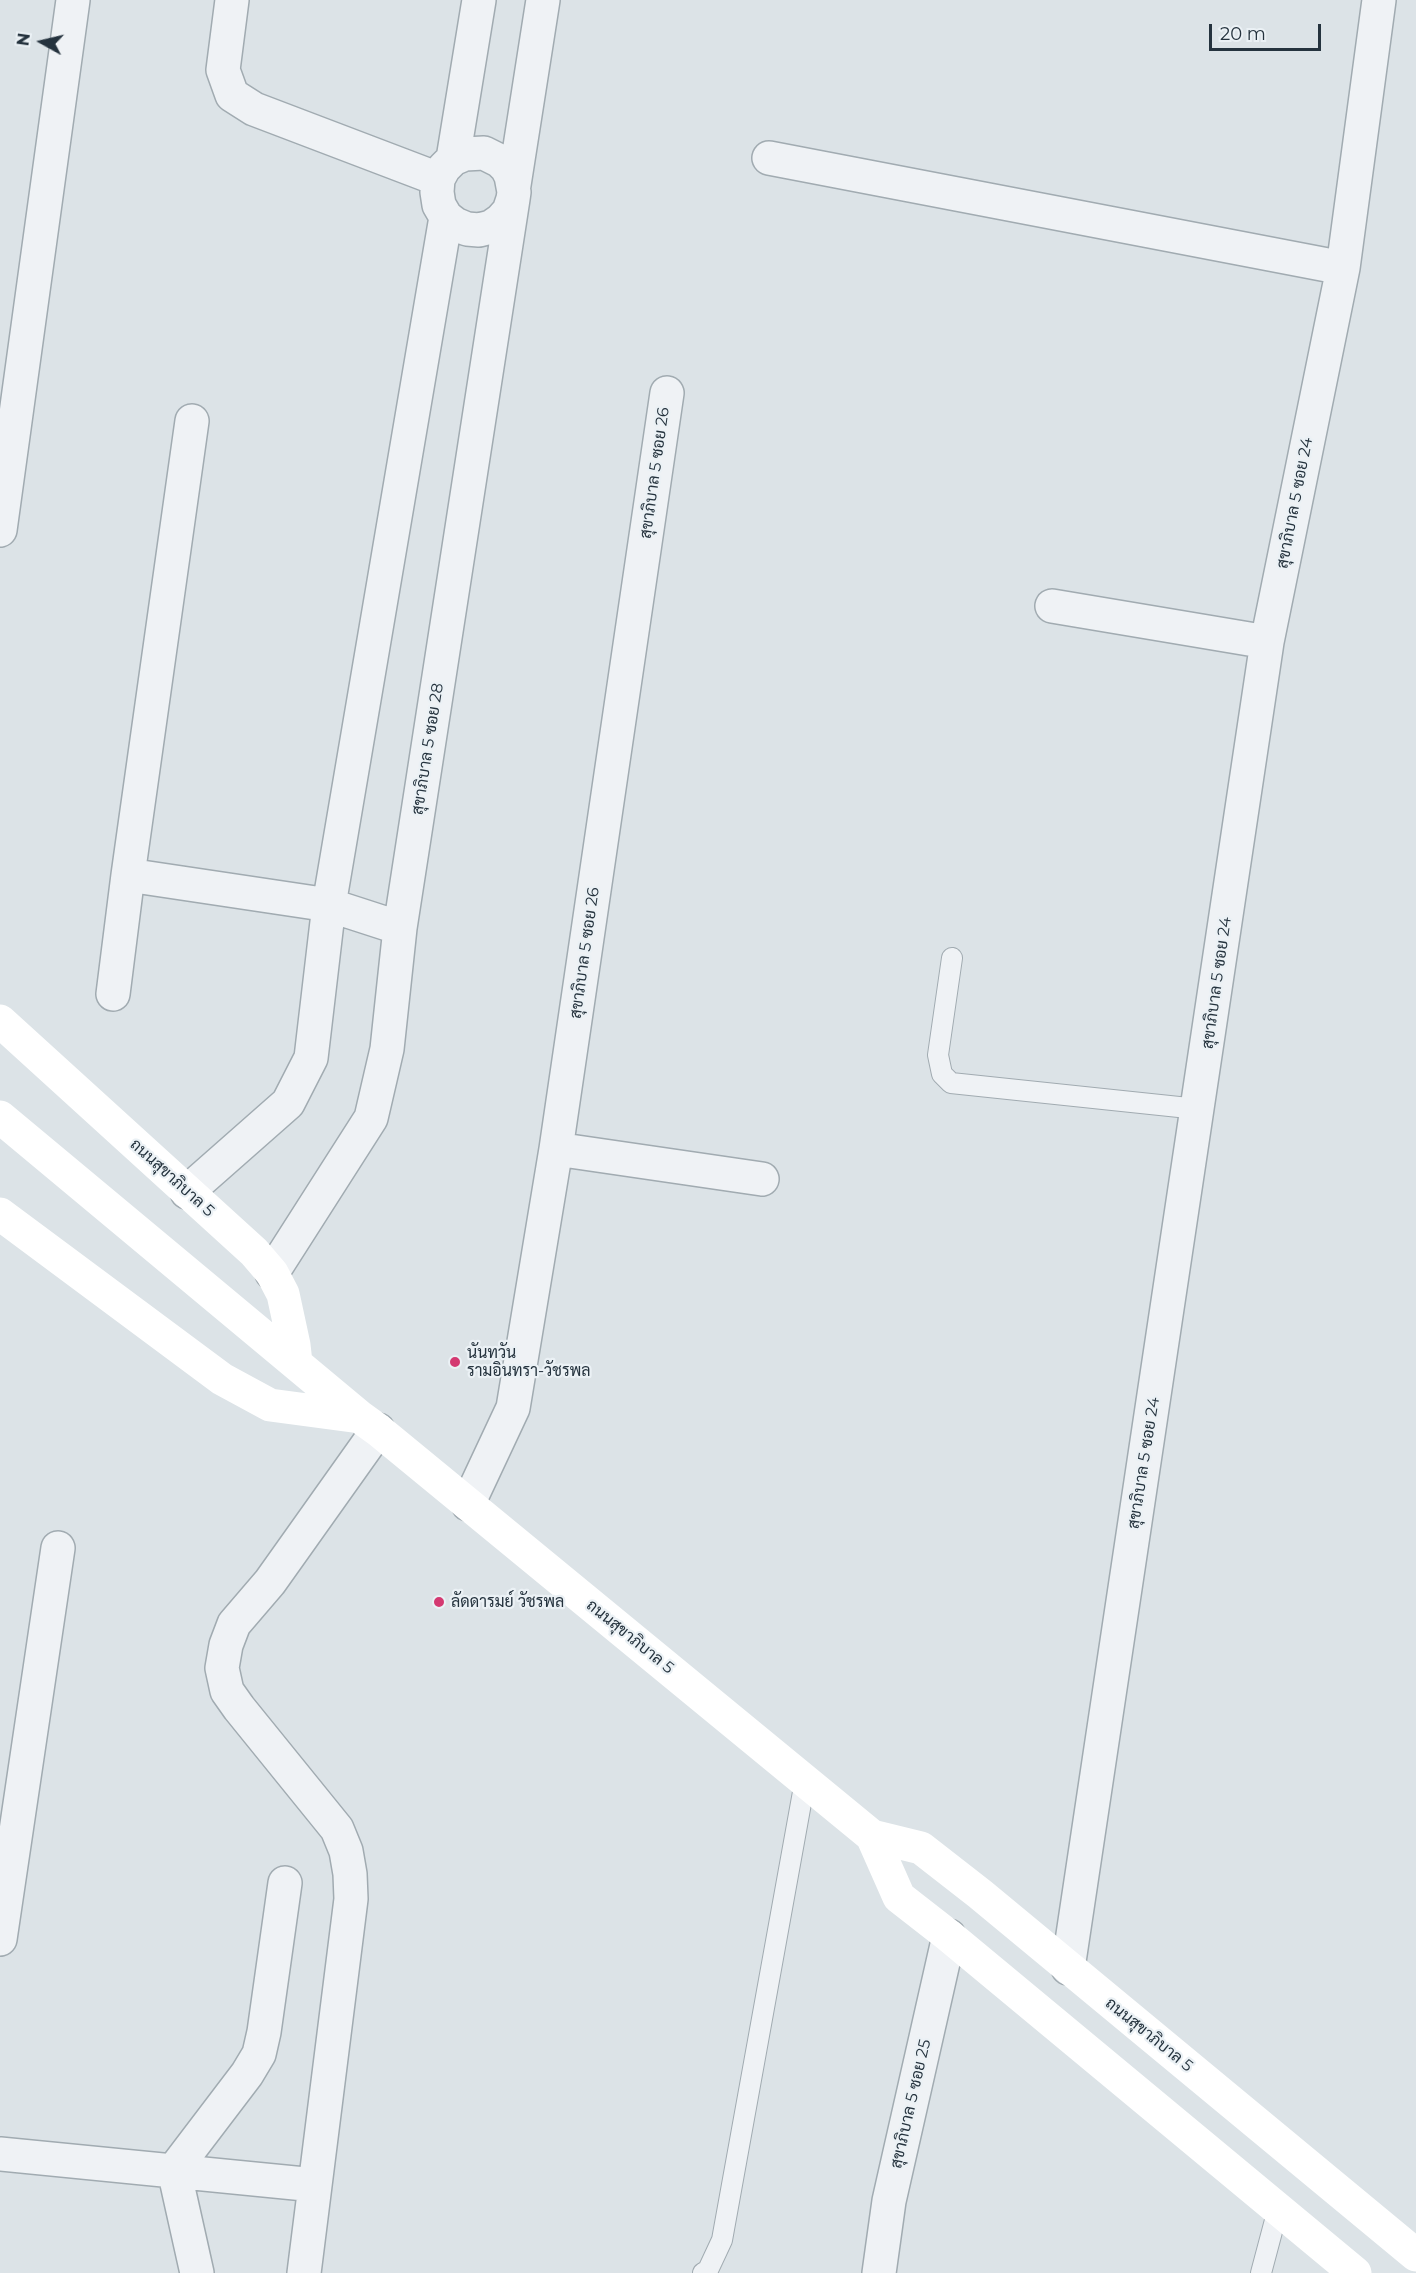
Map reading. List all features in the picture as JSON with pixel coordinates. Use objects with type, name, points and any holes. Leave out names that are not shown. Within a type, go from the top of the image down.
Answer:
[{"type":"main road","name":"ถนนสุขาภิบาล 5","points":[[0,1021],[254,1252],[272,1273],[283,1294],[296,1363]]},
{"type":"main road","name":"ถนนสุขาภิบาล 5","points":[[0,1117],[872,1836],[921,1848],[980,1894],[1416,2255]]},
{"type":"main road","points":[[0,1214],[222,1379],[270,1405],[369,1423]]},
{"type":"main road","name":"ถนนสุขาภิบาล 5","points":[[872,1836],[899,1896],[949,1935],[1355,2273]]},
{"type":"street","points":[[0,530],[73,0]]},
{"type":"street","points":[[232,0],[223,70],[232,95],[254,109],[446,169],[474,152],[492,156],[507,168],[513,192],[509,211],[501,220],[491,227],[479,230],[467,229],[446,217],[439,206],[437,192],[446,169],[480,0]]},
{"type":"street","name":"สุขาภิบาล 5 ซอย 28","points":[[272,1273],[371,1118],[387,1049],[400,928],[543,0]]},
{"type":"street","name":"สุขาภิบาล 5 ซอย 24","points":[[1068,1968],[1267,642],[1343,268],[1379,0]]},
{"type":"street","points":[[769,158],[1343,268]]},
{"type":"street","points":[[187,1192],[288,1103],[311,1058],[329,905],[446,217]]},
{"type":"street","name":"สุขาภิบาล 5 ซอย 26","points":[[468,1504],[513,1408],[556,1149],[667,393]]},
{"type":"street","points":[[113,994],[192,421]]},
{"type":"street","points":[[1052,606],[1267,642]]},
{"type":"street","points":[[128,875],[329,905],[400,928]]},
{"type":"street","points":[[556,1149],[762,1179]]},
{"type":"street","points":[[304,2273],[351,1899],[346,1851],[337,1829],[227,1691],[222,1668],[225,1645],[234,1624],[270,1582],[369,1423]]},
{"type":"street","points":[[0,1939],[58,1548]]},
{"type":"street","points":[[197,2273],[174,2170],[247,2074],[259,2054],[285,1883]]},
{"type":"street","name":"สุขาภิบาล 5 ซอย 25","points":[[879,2273],[889,2201],[949,1935]]},
{"type":"street","points":[[0,2154],[315,2185]]},
{"type":"lane","points":[[952,958],[938,1055],[942,1074],[951,1083],[1198,1109]]},
{"type":"lane","points":[[703,2273],[708,2270],[722,2240],[805,1781]]},
{"type":"lane","points":[[1262,2273],[1278,2209]]},
{"type":"place","name":"นันทวัน รามอินทรา-วัชรพล","points":[[455,1362]]},
{"type":"place","name":"ลัดดารมย์ วัชรพล","points":[[439,1602]]}]
